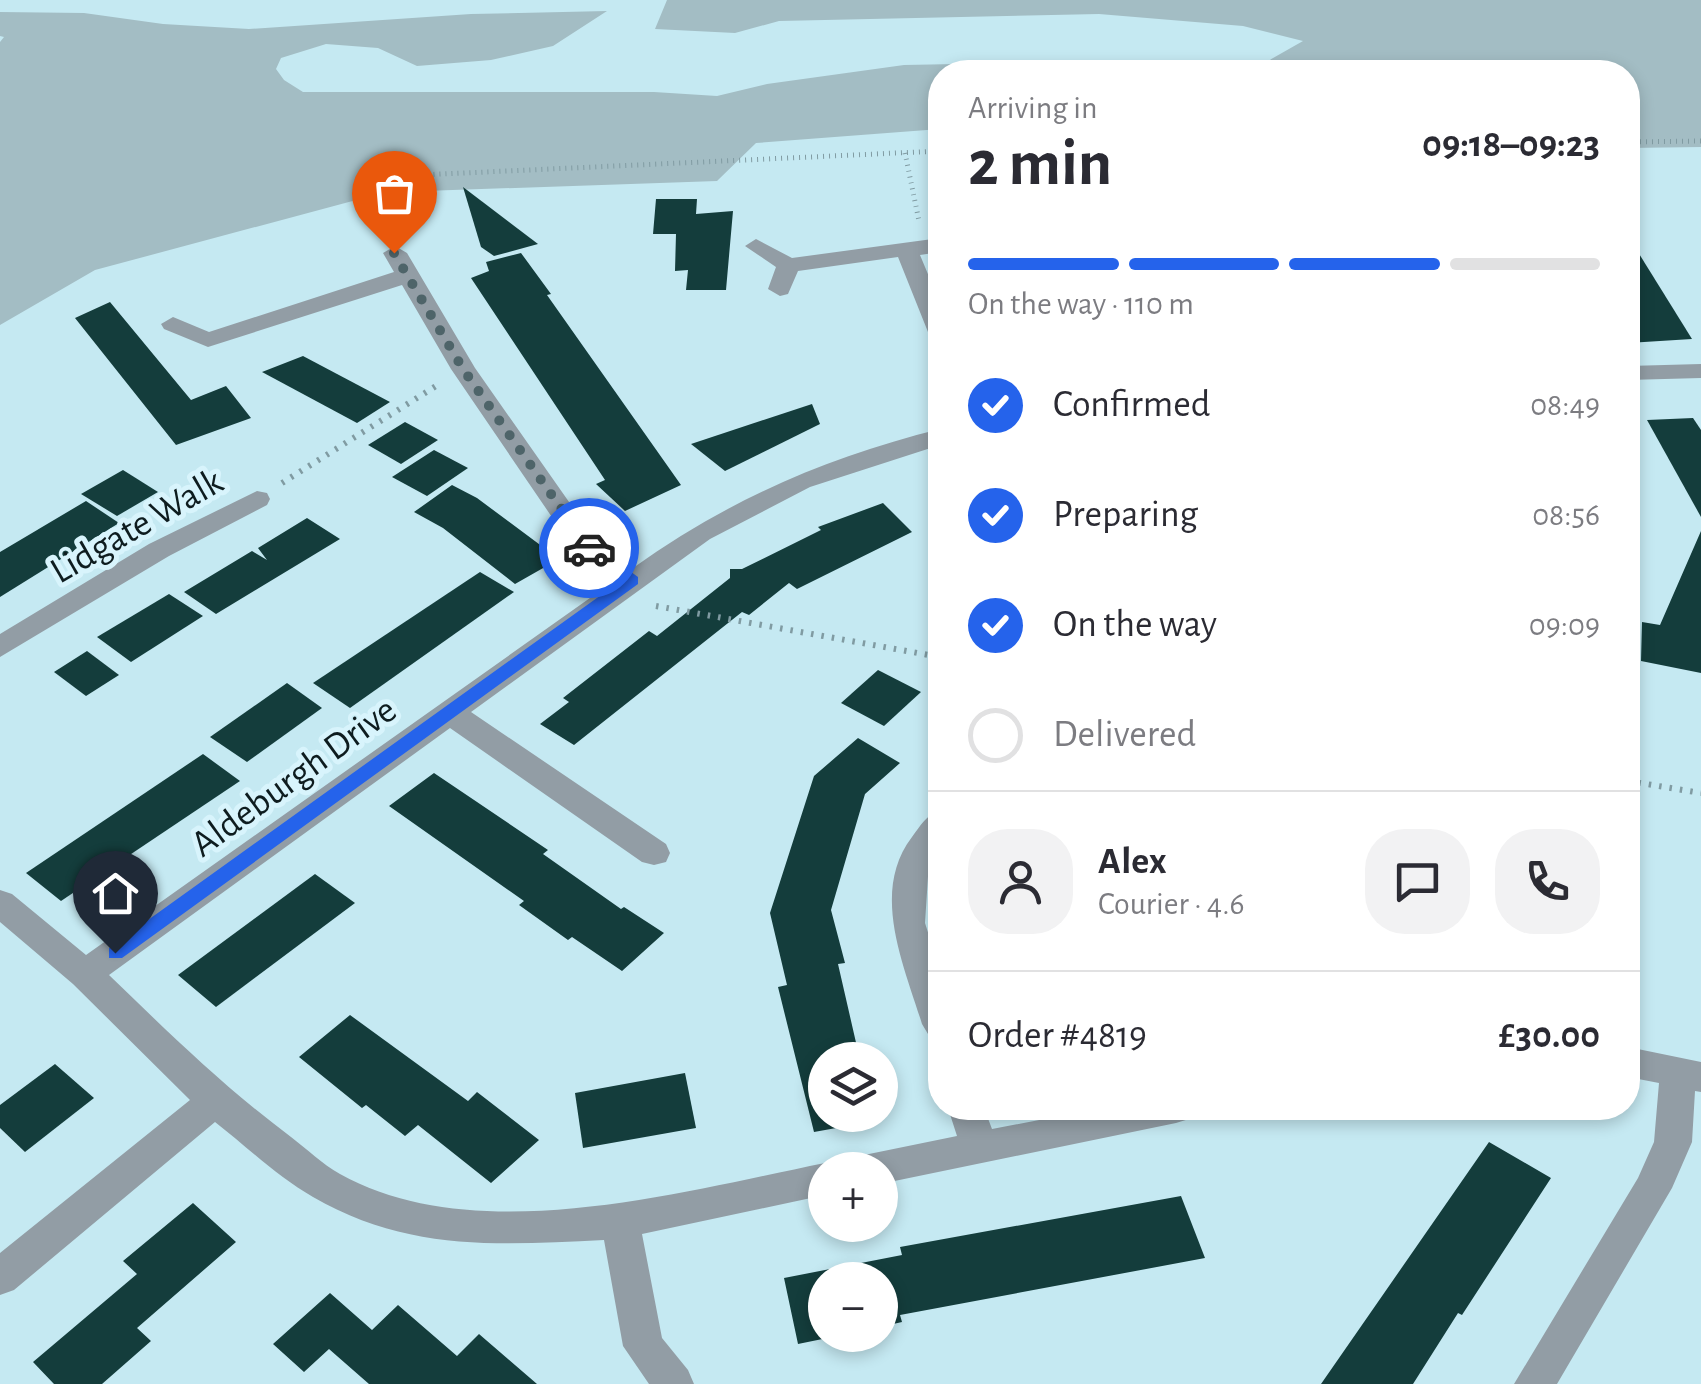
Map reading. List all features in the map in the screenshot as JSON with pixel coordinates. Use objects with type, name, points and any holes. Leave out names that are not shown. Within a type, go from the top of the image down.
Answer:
[{"type":"street","points":[[756,246],[788,265],[924,247]]},
{"type":"street","points":[[173,324],[215,350],[400,264],[463,369],[584,545],[625,586]]},
{"type":"street","points":[[780,288],[788,265]]},
{"type":"street","points":[[1640,373],[1701,371]]},
{"type":"street","name":"Aldeburgh Drive","points":[[85,974],[700,533],[801,481],[928,441]]},
{"type":"street","name":"Lidgate Walk","points":[[0,647],[159,550],[257,499]]},
{"type":"street","name":"Aldeburgh Drive","points":[[450,713],[654,853]]},
{"type":"street","points":[[928,838],[913,859],[908,923],[928,986]]},
{"type":"street","points":[[0,903],[85,974],[215,1102],[325,1185],[399,1218],[495,1228],[620,1222],[808,1183]]},
{"type":"street","points":[[1534,1384],[1654,1188],[1673,1142],[1690,1074],[1640,1064]]},
{"type":"street","points":[[0,1276],[215,1102]]},
{"type":"street","points":[[970,1120],[979,1147]]},
{"type":"street","points":[[898,1164],[1115,1120]]},
{"type":"street","points":[[620,1222],[643,1346],[674,1384]]},
{"type":"path","points":[[1640,142],[1701,140]]},
{"type":"path","points":[[400,264],[358,192],[377,177],[928,152]]},
{"type":"path","points":[[905,153],[924,247]]},
{"type":"path","points":[[257,499],[463,369]]},
{"type":"path","points":[[625,586],[660,608],[928,655]]},
{"type":"path","points":[[1640,784],[1701,794]]},
{"type":"shaded area","points":[[667,0],[1701,0],[1701,147],[1640,148],[1640,60],[1270,60],[1303,41],[1243,26],[1099,14],[779,21],[735,33],[655,29]]},
{"type":"shaded area","points":[[607,11],[553,46],[491,60],[417,66],[378,48],[326,44],[281,58],[276,69],[284,80],[303,92],[654,92],[717,96],[767,84],[928,65],[928,130],[756,143],[717,181],[395,192],[360,199],[95,270],[0,325],[0,42],[4,37],[0,36],[0,12],[84,13],[163,24],[249,29],[471,14]]},
{"type":"building","points":[[463,187],[538,244],[494,256],[481,247]]},
{"type":"building","points":[[656,199],[697,199],[696,214],[733,211],[726,290],[686,290],[688,270],[675,271],[676,234],[653,234]]},
{"type":"building","points":[[521,253],[681,485],[625,511],[596,484],[605,480],[471,278],[489,271],[486,262]]},
{"type":"building","points":[[1640,255],[1692,339],[1640,342]]},
{"type":"building","points":[[110,302],[191,400],[226,386],[251,418],[176,445],[75,318]]},
{"type":"building","points":[[303,356],[390,402],[357,423],[262,372]]},
{"type":"building","points":[[812,404],[820,424],[725,471],[691,444]]},
{"type":"building","points":[[1693,418],[1701,430],[1701,517],[1647,420]]},
{"type":"building","points":[[405,422],[438,440],[401,464],[368,445]]},
{"type":"building","points":[[434,450],[468,468],[427,496],[392,477]]},
{"type":"building","points":[[123,470],[158,492],[117,516],[81,494]]},
{"type":"building","points":[[452,485],[477,498],[559,559],[515,584],[443,528],[414,512]]},
{"type":"building","points":[[86,501],[119,523],[0,597],[0,552]]},
{"type":"building","points":[[883,503],[912,532],[797,589],[789,583],[749,615],[742,612],[574,745],[540,724],[569,702],[563,698],[649,631],[657,636],[730,578],[730,569],[742,569],[821,530],[818,527]]},
{"type":"building","points":[[307,518],[340,539],[216,614],[184,592],[252,551],[267,560],[258,548]]},
{"type":"building","points":[[1701,531],[1701,673],[1641,661],[1642,622],[1660,625]]},
{"type":"building","points":[[480,572],[514,592],[350,708],[313,683]]},
{"type":"building","points":[[169,594],[203,616],[131,662],[97,637]]},
{"type":"building","points":[[87,651],[119,675],[86,696],[54,672]]},
{"type":"building","points":[[878,670],[921,692],[884,726],[841,703]]},
{"type":"building","points":[[287,683],[322,708],[247,762],[210,737]]},
{"type":"building","points":[[858,738],[900,763],[865,794],[831,910],[845,963],[838,964],[856,1042],[808,1042],[808,1108],[778,987],[787,985],[770,913],[814,776]]},
{"type":"building","points":[[203,754],[240,781],[61,901],[26,873]]},
{"type":"building","points":[[434,773],[548,850],[543,854],[621,909],[624,907],[664,933],[622,971],[572,937],[568,940],[519,905],[524,901],[389,806]]},
{"type":"building","points":[[315,874],[355,903],[216,1007],[178,975]]},
{"type":"building","points":[[350,1015],[468,1101],[477,1092],[539,1140],[491,1183],[418,1125],[405,1136],[366,1105],[362,1108],[299,1057]]},
{"type":"building","points":[[55,1064],[94,1098],[25,1152],[0,1128],[0,1105]]},
{"type":"building","points":[[685,1073],[696,1128],[583,1148],[575,1093]]},
{"type":"building","points":[[1489,1142],[1551,1178],[1462,1315],[1458,1313],[1413,1384],[1321,1384]]},
{"type":"building","points":[[1181,1196],[1205,1258],[900,1315],[902,1322],[898,1323],[898,1262],[866,1262],[902,1255],[900,1247]]},
{"type":"building","points":[[193,1203],[236,1242],[137,1328],[151,1341],[102,1384],[54,1384],[33,1362],[137,1274],[123,1261]]},
{"type":"building","points":[[808,1273],[808,1342],[798,1344],[784,1278]]},
{"type":"building","points":[[330,1293],[372,1330],[398,1305],[457,1356],[479,1334],[537,1384],[369,1384],[329,1349],[304,1372],[273,1344]]},
{"type":"way so far","points":[[394,253],[463,369],[589,548]]},
{"type":"route","points":[[115,953],[632,580],[589,548]]}]
